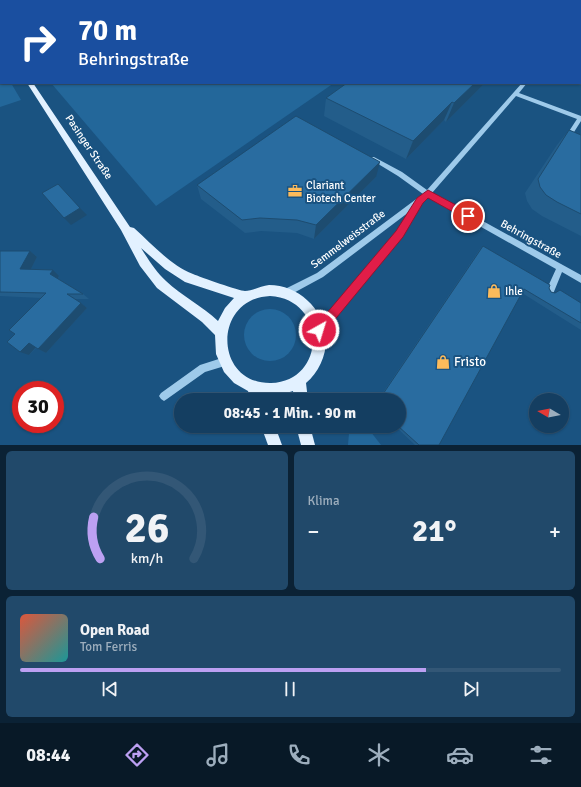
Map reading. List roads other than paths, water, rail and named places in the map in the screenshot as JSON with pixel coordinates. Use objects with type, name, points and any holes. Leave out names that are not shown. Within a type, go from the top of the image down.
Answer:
[{"type":"main road","name":"Pasinger Straße","points":[[31,84],[125,227],[144,263],[161,284],[206,318],[222,333]]},
{"type":"main road","name":"Pasinger Straße","points":[[125,227],[169,266],[189,278],[246,297]]},
{"type":"main road","points":[[255,393],[232,373],[225,362],[221,348],[222,333],[226,319],[235,307],[246,297],[257,292],[270,290],[288,292],[302,301],[310,309],[316,319],[319,330],[319,344],[316,357],[309,370],[299,380],[285,387],[259,393]]},
{"type":"main road","points":[[299,380],[300,393]]},
{"type":"main road","points":[[271,433],[275,445]]},
{"type":"main road","points":[[305,433],[308,445]]},
{"type":"street","name":"Semmelweisstraße","points":[[288,292],[320,275],[428,194],[524,84]]},
{"type":"street","points":[[516,94],[580,118],[565,142]]},
{"type":"street","name":"Behringstraße","points":[[366,155],[400,174],[428,194],[581,279]]},
{"type":"street","name":"Semmelweisstraße","points":[[319,330],[400,234],[420,200]]},
{"type":"street","points":[[550,291],[560,268]]},
{"type":"street","points":[[164,396],[203,368],[225,362]]},
{"type":"place","name":"Clariant Biotech Center","points":[[295,191]]},
{"type":"place","name":"Ihle","points":[[494,291]]},
{"type":"place","name":"Fristo","points":[[443,362]]}]
